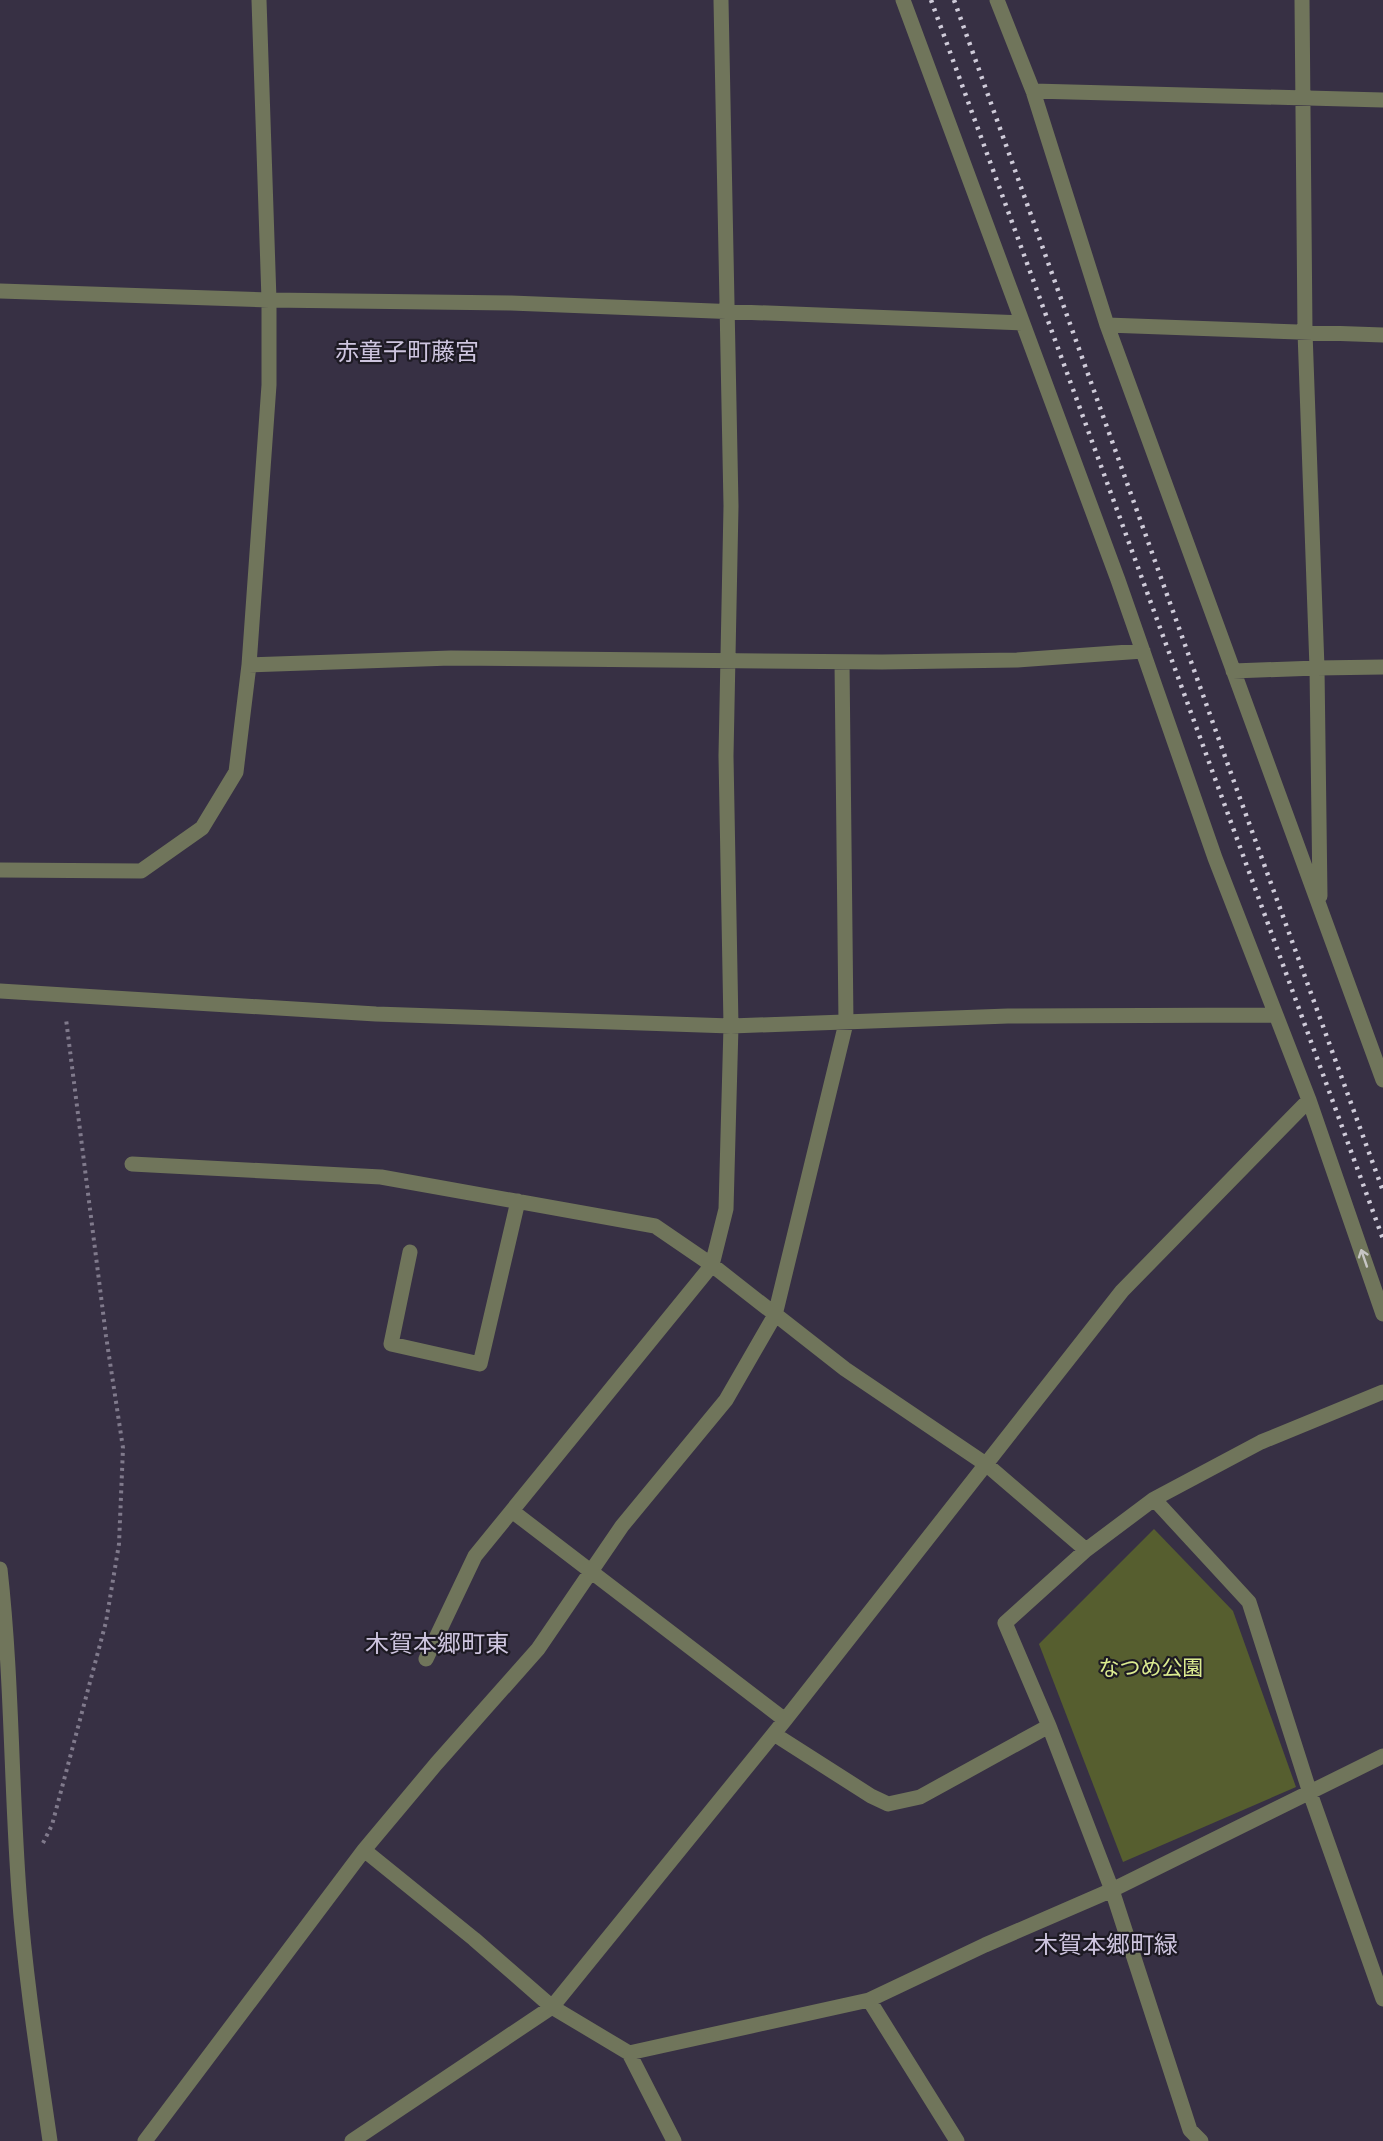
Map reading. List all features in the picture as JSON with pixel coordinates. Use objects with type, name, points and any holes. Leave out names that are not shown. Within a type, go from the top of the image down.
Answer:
[{"type":"street","points":[[0,870],[141,871],[202,828],[236,772],[249,665],[269,385],[269,300],[259,0]]},
{"type":"street","points":[[426,1659],[476,1556],[712,1265],[726,1209],[730,1026],[726,756],[731,506],[721,0]]},
{"type":"street","points":[[903,0],[1143,651],[1215,858],[1309,1100],[1383,1314]]},
{"type":"street","points":[[997,0],[1033,92],[1107,325],[1320,908],[1378,1050],[1383,1080]]},
{"type":"street","points":[[1302,0],[1305,332],[1317,668],[1320,908]]},
{"type":"street","points":[[1033,92],[1383,100]]},
{"type":"street","points":[[0,291],[269,300],[511,303],[1022,323]]},
{"type":"street","points":[[1107,325],[1383,335]]},
{"type":"street","points":[[249,665],[451,658],[842,662],[1017,660],[1143,651]]},
{"type":"street","points":[[145,2141],[364,1850],[435,1764],[538,1649],[622,1526],[726,1400],[775,1315],[846,1023],[842,662]]},
{"type":"street","points":[[1233,671],[1383,667]]},
{"type":"street","points":[[0,991],[376,1014],[730,1026],[1008,1016],[1275,1015]]},
{"type":"street","points":[[352,2141],[552,2007],[774,1734],[1122,1291],[1309,1100]]},
{"type":"street","points":[[132,1164],[381,1177],[655,1226],[712,1265],[845,1369],[987,1465],[1086,1550]]},
{"type":"street","points":[[410,1252],[391,1344],[480,1364],[518,1201]]},
{"type":"street","points":[[1201,2141],[1190,2130],[1112,1890],[1049,1726],[1005,1623],[1086,1550],[1154,1499],[1261,1442],[1383,1392]]},
{"type":"street","points":[[1154,1499],[1249,1602],[1310,1792],[1383,1999]]},
{"type":"street","points":[[512,1511],[785,1720]]},
{"type":"street","points":[[0,1569],[6,1625],[19,1893],[50,2141]]},
{"type":"street","points":[[774,1734],[871,1796],[888,1804],[920,1797],[1049,1726]]},
{"type":"street","points":[[629,2053],[869,2000],[1112,1890],[1383,1756]]},
{"type":"street","points":[[364,1850],[552,2007],[629,2053],[674,2141]]},
{"type":"street","points":[[869,2000],[957,2141]]},
{"type":"path","points":[[42,1845],[52,1825],[106,1622],[119,1544],[123,1448],[106,1336],[63,996]]},
{"type":"green space","name":"なつめ公園","points":[[1154,1529],[1233,1611],[1296,1787],[1123,1862],[1039,1644]]},
{"type":"railway","points":[[931,0],[1383,1239]]},
{"type":"railway","points":[[954,0],[1383,1191]]},
{"type":"district","name":"赤童子町藤宮","points":[[407,352]]},
{"type":"district","name":"木賀本郷町東","points":[[437,1644]]},
{"type":"district","name":"木賀本郷町緑","points":[[1106,1945]]}]
